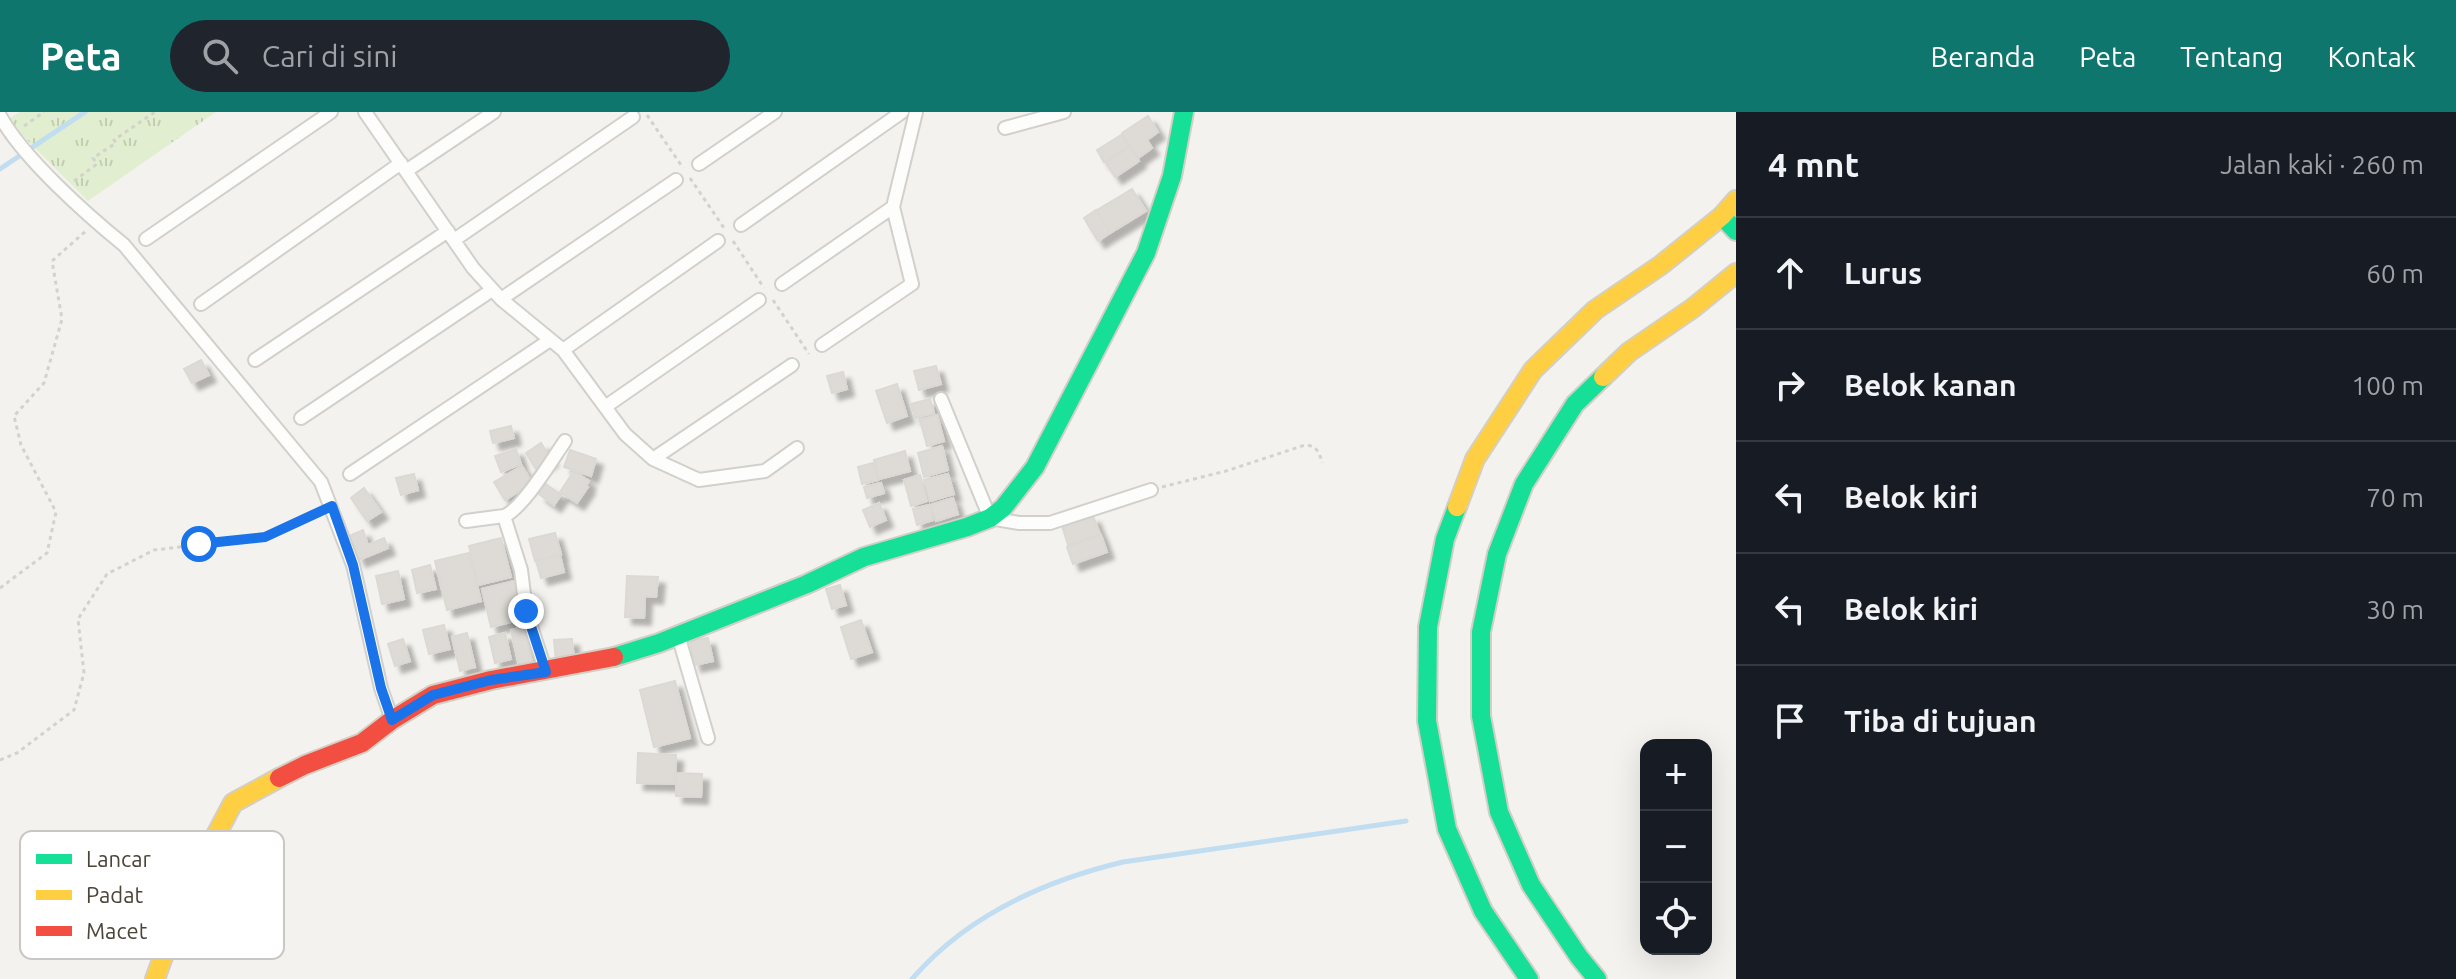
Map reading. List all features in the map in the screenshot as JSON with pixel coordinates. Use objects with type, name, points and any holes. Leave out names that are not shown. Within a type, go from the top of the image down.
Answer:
[{"type":"main road","points":[[216,831],[233,803],[305,765],[362,743],[433,695],[491,680],[601,661],[678,635],[807,584],[864,557],[990,518],[1003,508],[1035,467],[1146,253],[1172,176],[1184,112]]},
{"type":"main road","points":[[1529,979],[1483,911],[1447,829],[1429,736],[1428,627],[1445,539],[1475,459],[1533,370],[1595,310],[1661,265],[1722,216],[1736,200]]},
{"type":"main road","points":[[1722,216],[1736,231]]},
{"type":"main road","points":[[1597,979],[1531,885],[1499,812],[1481,716],[1481,632],[1497,554],[1524,484],[1575,404],[1629,352],[1693,308],[1736,273]]},
{"type":"main road","points":[[155,979],[162,959]]},
{"type":"street","points":[[146,239],[331,112]]},
{"type":"street","points":[[365,112],[496,294],[563,350],[625,434],[653,459],[699,480],[765,471],[797,448]]},
{"type":"street","points":[[201,304],[404,167],[494,112]]},
{"type":"street","points":[[699,164],[775,112]]},
{"type":"street","points":[[741,225],[902,112]]},
{"type":"street","points":[[822,345],[912,284],[893,207],[916,112]]},
{"type":"street","points":[[1005,128],[1064,112]]},
{"type":"street","points":[[255,360],[633,117]]},
{"type":"street","points":[[2,123],[19,134],[37,163],[96,222],[124,245],[321,482],[353,565],[381,688],[392,720]]},
{"type":"street","points":[[301,418],[676,180]]},
{"type":"street","points":[[782,284],[893,207]]},
{"type":"street","points":[[563,350],[718,241]]},
{"type":"street","points":[[605,407],[759,300]]},
{"type":"street","points":[[350,474],[550,340]]},
{"type":"street","points":[[653,459],[792,365]]},
{"type":"street","points":[[941,399],[990,518],[1019,523],[1050,523],[1151,490]]},
{"type":"street","points":[[466,521],[512,512],[565,441]]},
{"type":"street","points":[[504,516],[521,570],[526,611],[546,672]]},
{"type":"street","points":[[678,635],[708,738]]},
{"type":"path","points":[[19,134],[44,112]]},
{"type":"path","points":[[79,188],[74,180],[97,164],[93,158],[155,112]]},
{"type":"path","points":[[0,588],[47,553],[56,512],[21,445],[14,416],[44,383],[62,319],[52,261],[96,222]]},
{"type":"path","points":[[792,365],[822,345]]},
{"type":"path","points":[[1151,490],[1226,471],[1305,445],[1314,447],[1322,463]]},
{"type":"path","points":[[0,760],[17,753],[74,710],[84,673],[78,619],[107,574],[154,550],[265,537],[332,506]]},
{"type":"green space","points":[[20,112],[216,112],[88,201],[19,132],[10,118]]},
{"type":"building","points":[[1148,116],[1158,132],[1147,140],[1152,148],[1138,158],[1122,133]]},
{"type":"building","points":[[1121,135],[1129,146],[1104,162],[1097,150]]},
{"type":"building","points":[[1130,147],[1139,161],[1115,177],[1106,163]]},
{"type":"building","points":[[1132,189],[1146,211],[1110,233],[1097,210]]},
{"type":"building","points":[[1096,210],[1110,233],[1098,241],[1084,218]]},
{"type":"building","points":[[201,360],[209,375],[192,383],[184,369]]},
{"type":"building","points":[[936,366],[941,384],[919,390],[914,371]]},
{"type":"building","points":[[843,372],[847,389],[832,393],[827,376]]},
{"type":"building","points":[[897,384],[907,416],[887,423],[876,391]]},
{"type":"building","points":[[930,399],[934,413],[915,418],[911,404]]},
{"type":"building","points":[[937,415],[944,441],[927,446],[920,420]]},
{"type":"building","points":[[511,426],[514,438],[493,443],[490,431]]},
{"type":"building","points":[[541,443],[551,459],[536,469],[526,453]]},
{"type":"building","points":[[942,446],[948,470],[924,477],[918,453]]},
{"type":"building","points":[[516,449],[521,464],[501,472],[495,456]]},
{"type":"building","points":[[570,450],[596,459],[591,476],[564,467]]},
{"type":"building","points":[[905,451],[910,471],[879,479],[874,460]]},
{"type":"building","points":[[873,463],[878,480],[862,484],[858,467]]},
{"type":"building","points":[[522,466],[532,483],[505,500],[494,482]]},
{"type":"building","points":[[574,471],[589,481],[577,503],[560,492]]},
{"type":"building","points":[[414,474],[418,490],[401,495],[396,478]]},
{"type":"building","points":[[948,474],[954,494],[930,501],[924,480]]},
{"type":"building","points":[[920,475],[927,501],[911,506],[904,480]]},
{"type":"building","points":[[881,483],[884,493],[867,498],[864,487]]},
{"type":"building","points":[[546,484],[561,495],[554,505],[539,494]]},
{"type":"building","points":[[364,488],[381,512],[367,521],[351,498]]},
{"type":"building","points":[[953,498],[958,514],[936,521],[931,505]]},
{"type":"building","points":[[879,503],[886,520],[870,527],[863,510]]},
{"type":"building","points":[[929,505],[933,520],[917,525],[913,509]]},
{"type":"building","points":[[1093,516],[1100,534],[1068,545],[1062,526]]},
{"type":"building","points":[[363,530],[368,545],[384,538],[388,548],[359,560],[349,536]]},
{"type":"building","points":[[555,533],[561,554],[535,561],[529,539]]},
{"type":"building","points":[[1101,535],[1107,552],[1073,564],[1067,547]]},
{"type":"building","points":[[501,538],[511,577],[478,585],[469,546]]},
{"type":"building","points":[[469,553],[481,601],[447,610],[435,561]]},
{"type":"building","points":[[560,555],[564,572],[541,578],[536,561]]},
{"type":"building","points":[[430,565],[436,589],[417,593],[412,570]]},
{"type":"building","points":[[398,571],[404,599],[382,604],[376,576]]},
{"type":"building","points":[[627,576],[658,577],[656,597],[645,596],[644,618],[625,617]]},
{"type":"building","points":[[514,581],[523,619],[491,627],[482,589]]},
{"type":"building","points":[[840,585],[846,605],[832,609],[826,589]]},
{"type":"building","points":[[861,620],[872,652],[851,659],[841,627]]},
{"type":"building","points":[[444,625],[450,649],[429,654],[423,630]]},
{"type":"building","points":[[524,627],[532,662],[519,665],[511,630]]},
{"type":"building","points":[[467,633],[475,667],[460,671],[452,637]]},
{"type":"building","points":[[505,633],[511,659],[495,663],[489,637]]},
{"type":"building","points":[[708,638],[713,661],[694,665],[690,641]]},
{"type":"building","points":[[403,639],[410,661],[395,666],[388,644]]},
{"type":"building","points":[[572,639],[574,660],[556,661],[554,640]]},
{"type":"building","points":[[675,681],[690,738],[654,747],[640,690]]},
{"type":"building","points":[[638,753],[676,755],[675,784],[637,783]]},
{"type":"building","points":[[676,773],[702,774],[701,797],[676,796]]},
{"type":"waterway","points":[[0,169],[85,112]]},
{"type":"waterway","points":[[912,979],[957,936],[982,919],[1064,879],[1123,862],[1406,821]]},
{"type":"traffic: fast","points":[[614,657],[659,643],[807,584],[864,557],[967,527],[990,518],[1003,508],[1035,467],[1146,253],[1172,176],[1184,112]]},
{"type":"traffic: fast","points":[[1722,216],[1736,231]]},
{"type":"traffic: fast","points":[[1597,979],[1531,885],[1499,812],[1481,716],[1481,632],[1497,554],[1524,484],[1575,404],[1603,377]]},
{"type":"traffic: fast","points":[[1457,507],[1445,539],[1428,627],[1427,721],[1447,829],[1483,911],[1529,979]]},
{"type":"traffic: slow","points":[[1457,507],[1475,459],[1533,370],[1595,310],[1661,265],[1722,216],[1736,200]]},
{"type":"traffic: slow","points":[[1603,377],[1629,352],[1693,308],[1736,273]]},
{"type":"traffic: slow","points":[[218,831],[233,803],[279,778]]},
{"type":"traffic: slow","points":[[155,979],[162,959]]},
{"type":"traffic: jam","points":[[279,778],[362,743],[433,695],[491,680],[614,657]]},
{"type":"route","points":[[199,544],[265,537],[332,506],[353,565],[381,688],[392,720],[433,695],[491,680],[546,672],[526,611]]}]
